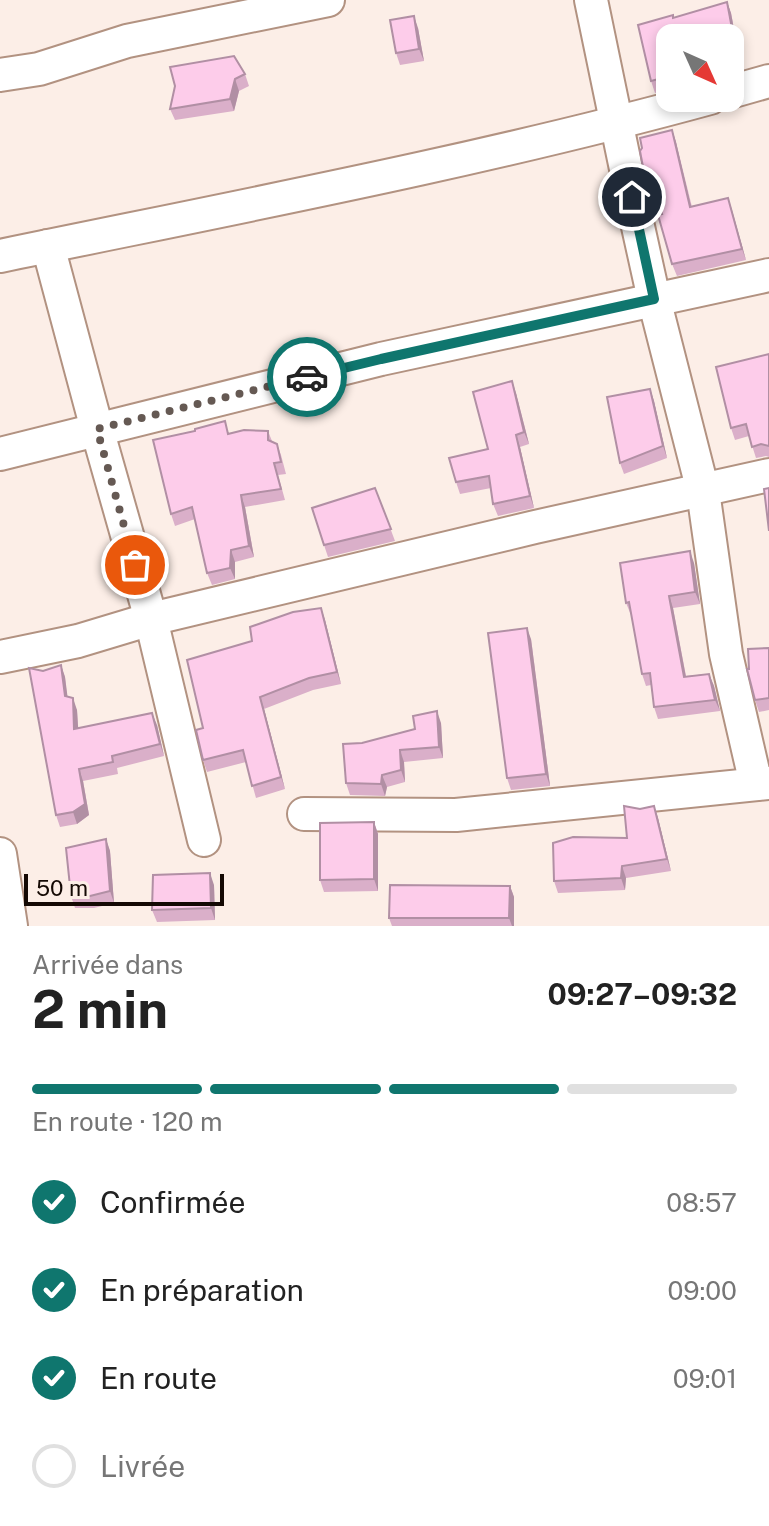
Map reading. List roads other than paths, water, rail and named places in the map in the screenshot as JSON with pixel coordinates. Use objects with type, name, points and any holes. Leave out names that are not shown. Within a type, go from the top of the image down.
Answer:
[{"type":"street","points":[[0,75],[39,69],[127,41],[328,0]]},
{"type":"street","points":[[304,814],[456,815],[763,784],[726,654],[703,491],[654,299],[591,0]]},
{"type":"street","points":[[744,88],[769,81]]},
{"type":"street","points":[[0,256],[275,200],[659,112]]},
{"type":"street","points":[[48,246],[151,619],[204,840]]},
{"type":"street","points":[[0,454],[381,359],[769,275]]},
{"type":"street","points":[[0,657],[78,641],[151,619],[535,527],[769,475]]},
{"type":"street","points":[[0,854],[11,926]]}]
